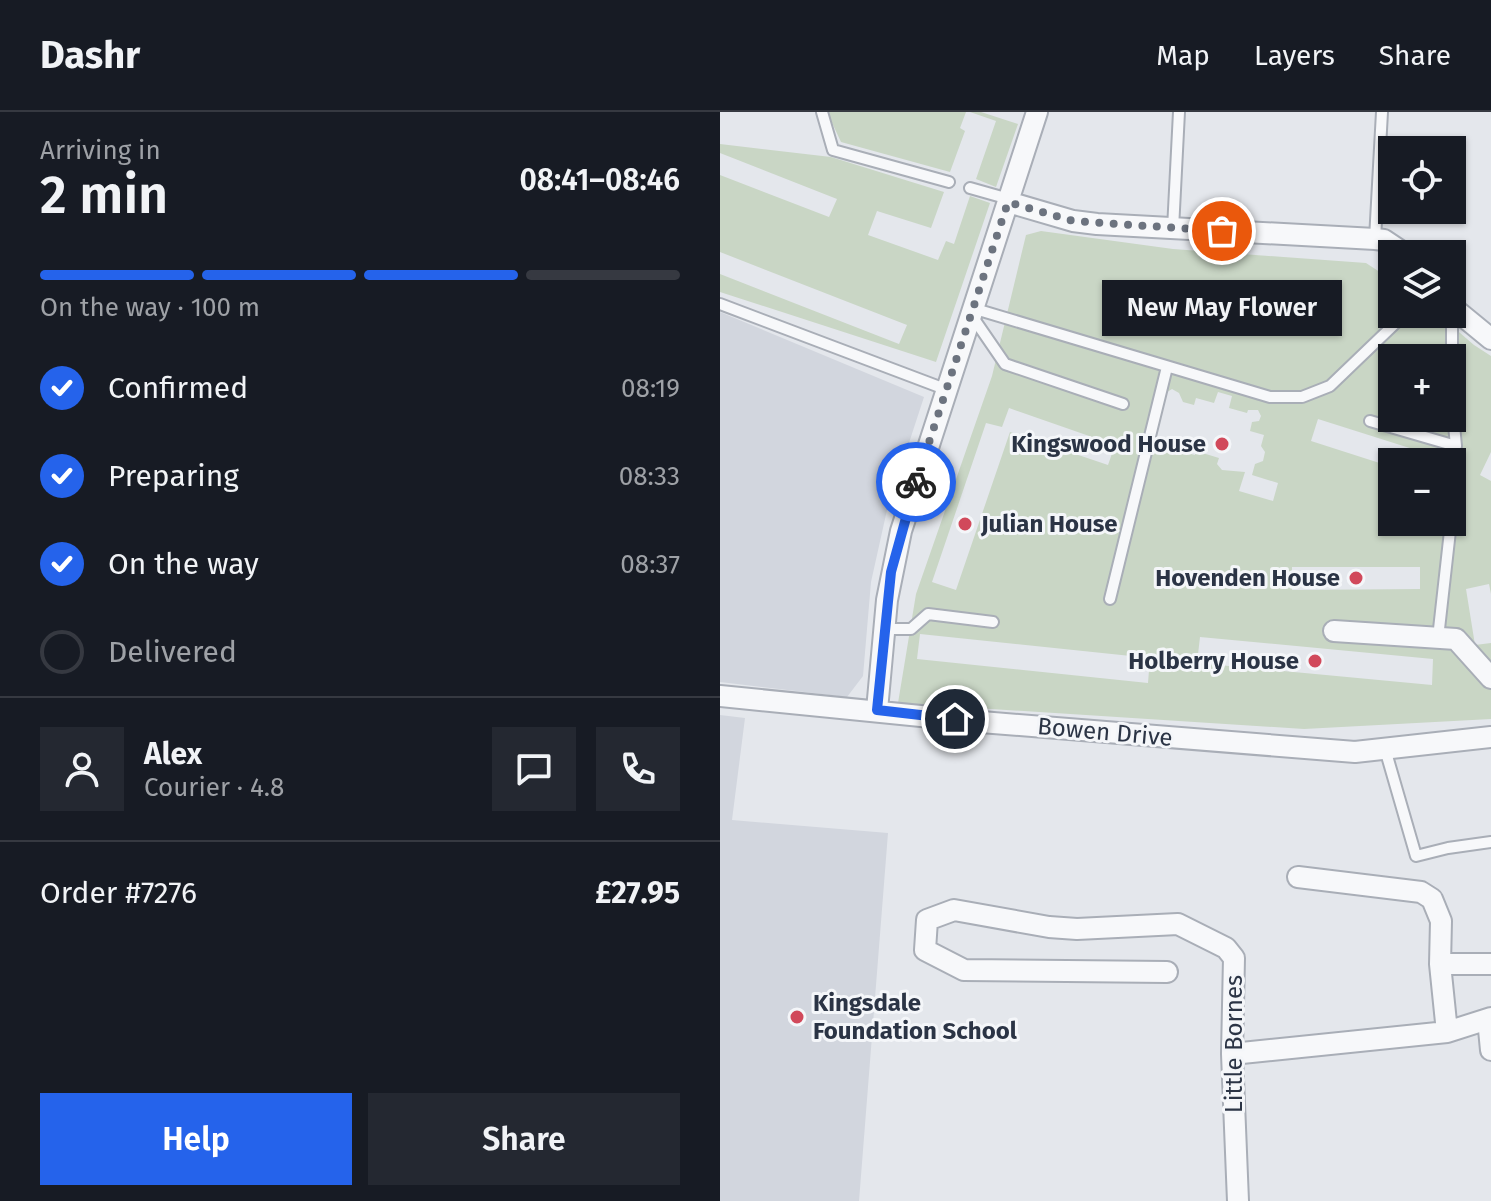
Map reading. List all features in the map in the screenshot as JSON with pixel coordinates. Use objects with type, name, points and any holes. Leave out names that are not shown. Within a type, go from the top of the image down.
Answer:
[{"type":"street","points":[[877,710],[891,572],[901,531],[1037,112]]},
{"type":"street","points":[[1009,200],[1073,221],[1384,240]]},
{"type":"street","points":[[1466,318],[1491,339]]},
{"type":"street","points":[[1334,631],[1456,639],[1491,678]]},
{"type":"street","name":"Bowen Drive","points":[[720,696],[981,722],[1355,752],[1491,737]]},
{"type":"street","points":[[1298,877],[1421,892],[1432,899],[1441,921],[1440,964],[1447,1032]]},
{"type":"street","name":"Little Bornes","points":[[1167,972],[964,970],[925,950],[927,920],[954,910],[1077,929],[1178,924],[1226,948],[1234,958],[1232,1054],[1238,1201]]},
{"type":"street","points":[[1440,964],[1491,964]]},
{"type":"street","points":[[1232,1054],[1447,1032],[1490,1019],[1491,1050]]},
{"type":"lane","points":[[822,112],[833,150],[949,182]]},
{"type":"lane","points":[[1173,229],[1179,112]]},
{"type":"lane","points":[[1375,239],[1382,112]]},
{"type":"lane","points":[[970,188],[1009,200]]},
{"type":"lane","points":[[720,304],[945,389]]},
{"type":"lane","points":[[972,312],[1270,397],[1302,397],[1330,386],[1390,328]]},
{"type":"lane","points":[[972,312],[1005,364],[1123,404]]},
{"type":"lane","points":[[1110,599],[1167,367]]},
{"type":"lane","points":[[1370,421],[1378,423]]},
{"type":"lane","points":[[1408,432],[1456,446],[1455,432]]},
{"type":"lane","points":[[1438,638],[1449,536]]},
{"type":"lane","points":[[885,629],[911,629],[928,614],[993,622]]},
{"type":"lane","points":[[1385,749],[1416,856],[1491,842]]},
{"type":"shaded area","points":[[720,312],[924,397],[887,510],[871,582],[863,676],[847,697],[720,682]]},
{"type":"shaded area","name":"Kingsdale Foundation School","points":[[720,715],[745,718],[732,820],[888,833],[859,1201],[720,1201]]},
{"type":"green space","points":[[827,112],[966,112],[960,128],[965,131],[950,172],[841,142]]},
{"type":"green space","points":[[970,112],[981,112],[1018,124],[996,187],[976,179],[996,121]]},
{"type":"green space","points":[[720,144],[831,157],[944,192],[931,228],[877,211],[868,235],[938,260],[946,241],[954,244],[970,196],[990,203],[936,362],[720,292],[720,274],[899,344],[907,325],[720,252],[720,175],[829,217],[837,199],[720,153]]},
{"type":"green space","points":[[1041,231],[1173,249],[1366,263],[1378,271],[1378,328],[1454,328],[1491,356],[1491,452],[1480,475],[1491,481],[1491,594],[1489,584],[1466,589],[1475,645],[1491,643],[1491,719],[1304,729],[898,703],[916,594],[992,376],[1026,235]],"holes":[[[1172,389],[1179,393],[1183,402],[1194,405],[1196,398],[1214,403],[1218,392],[1232,396],[1229,408],[1247,413],[1248,410],[1258,410],[1261,416],[1259,421],[1252,422],[1250,431],[1264,435],[1261,446],[1265,452],[1263,461],[1255,464],[1252,475],[1278,483],[1273,501],[1239,491],[1245,472],[1222,470],[1217,464],[1219,458],[1196,451],[1195,455],[1187,453],[1188,449],[1182,446],[1183,443],[1167,438],[1163,450],[1152,447],[1165,401],[1164,394]],[[1009,408],[1115,445],[1108,465],[1010,432],[956,590],[932,582],[986,423],[1002,427]],[[1292,567],[1420,567],[1420,589],[1292,590]],[[920,634],[1150,658],[1148,683],[917,659]],[[1200,637],[1433,659],[1432,685],[1197,663]]]},
{"type":"way so far","points":[[916,482],[1008,202],[1073,221],[1222,231]]},
{"type":"place","name":"New May Flower","points":[[1222,231]]},
{"type":"place","name":"Kingswood House","points":[[1222,444]]},
{"type":"place","name":"Julian House","points":[[965,524]]},
{"type":"place","name":"Hovenden House","points":[[1356,578]]},
{"type":"place","name":"Holberry House","points":[[1315,661]]},
{"type":"place","name":"Kingsdale Foundation School","points":[[797,1017]]},
{"type":"route","points":[[916,482],[891,572],[877,710],[955,719]]}]
